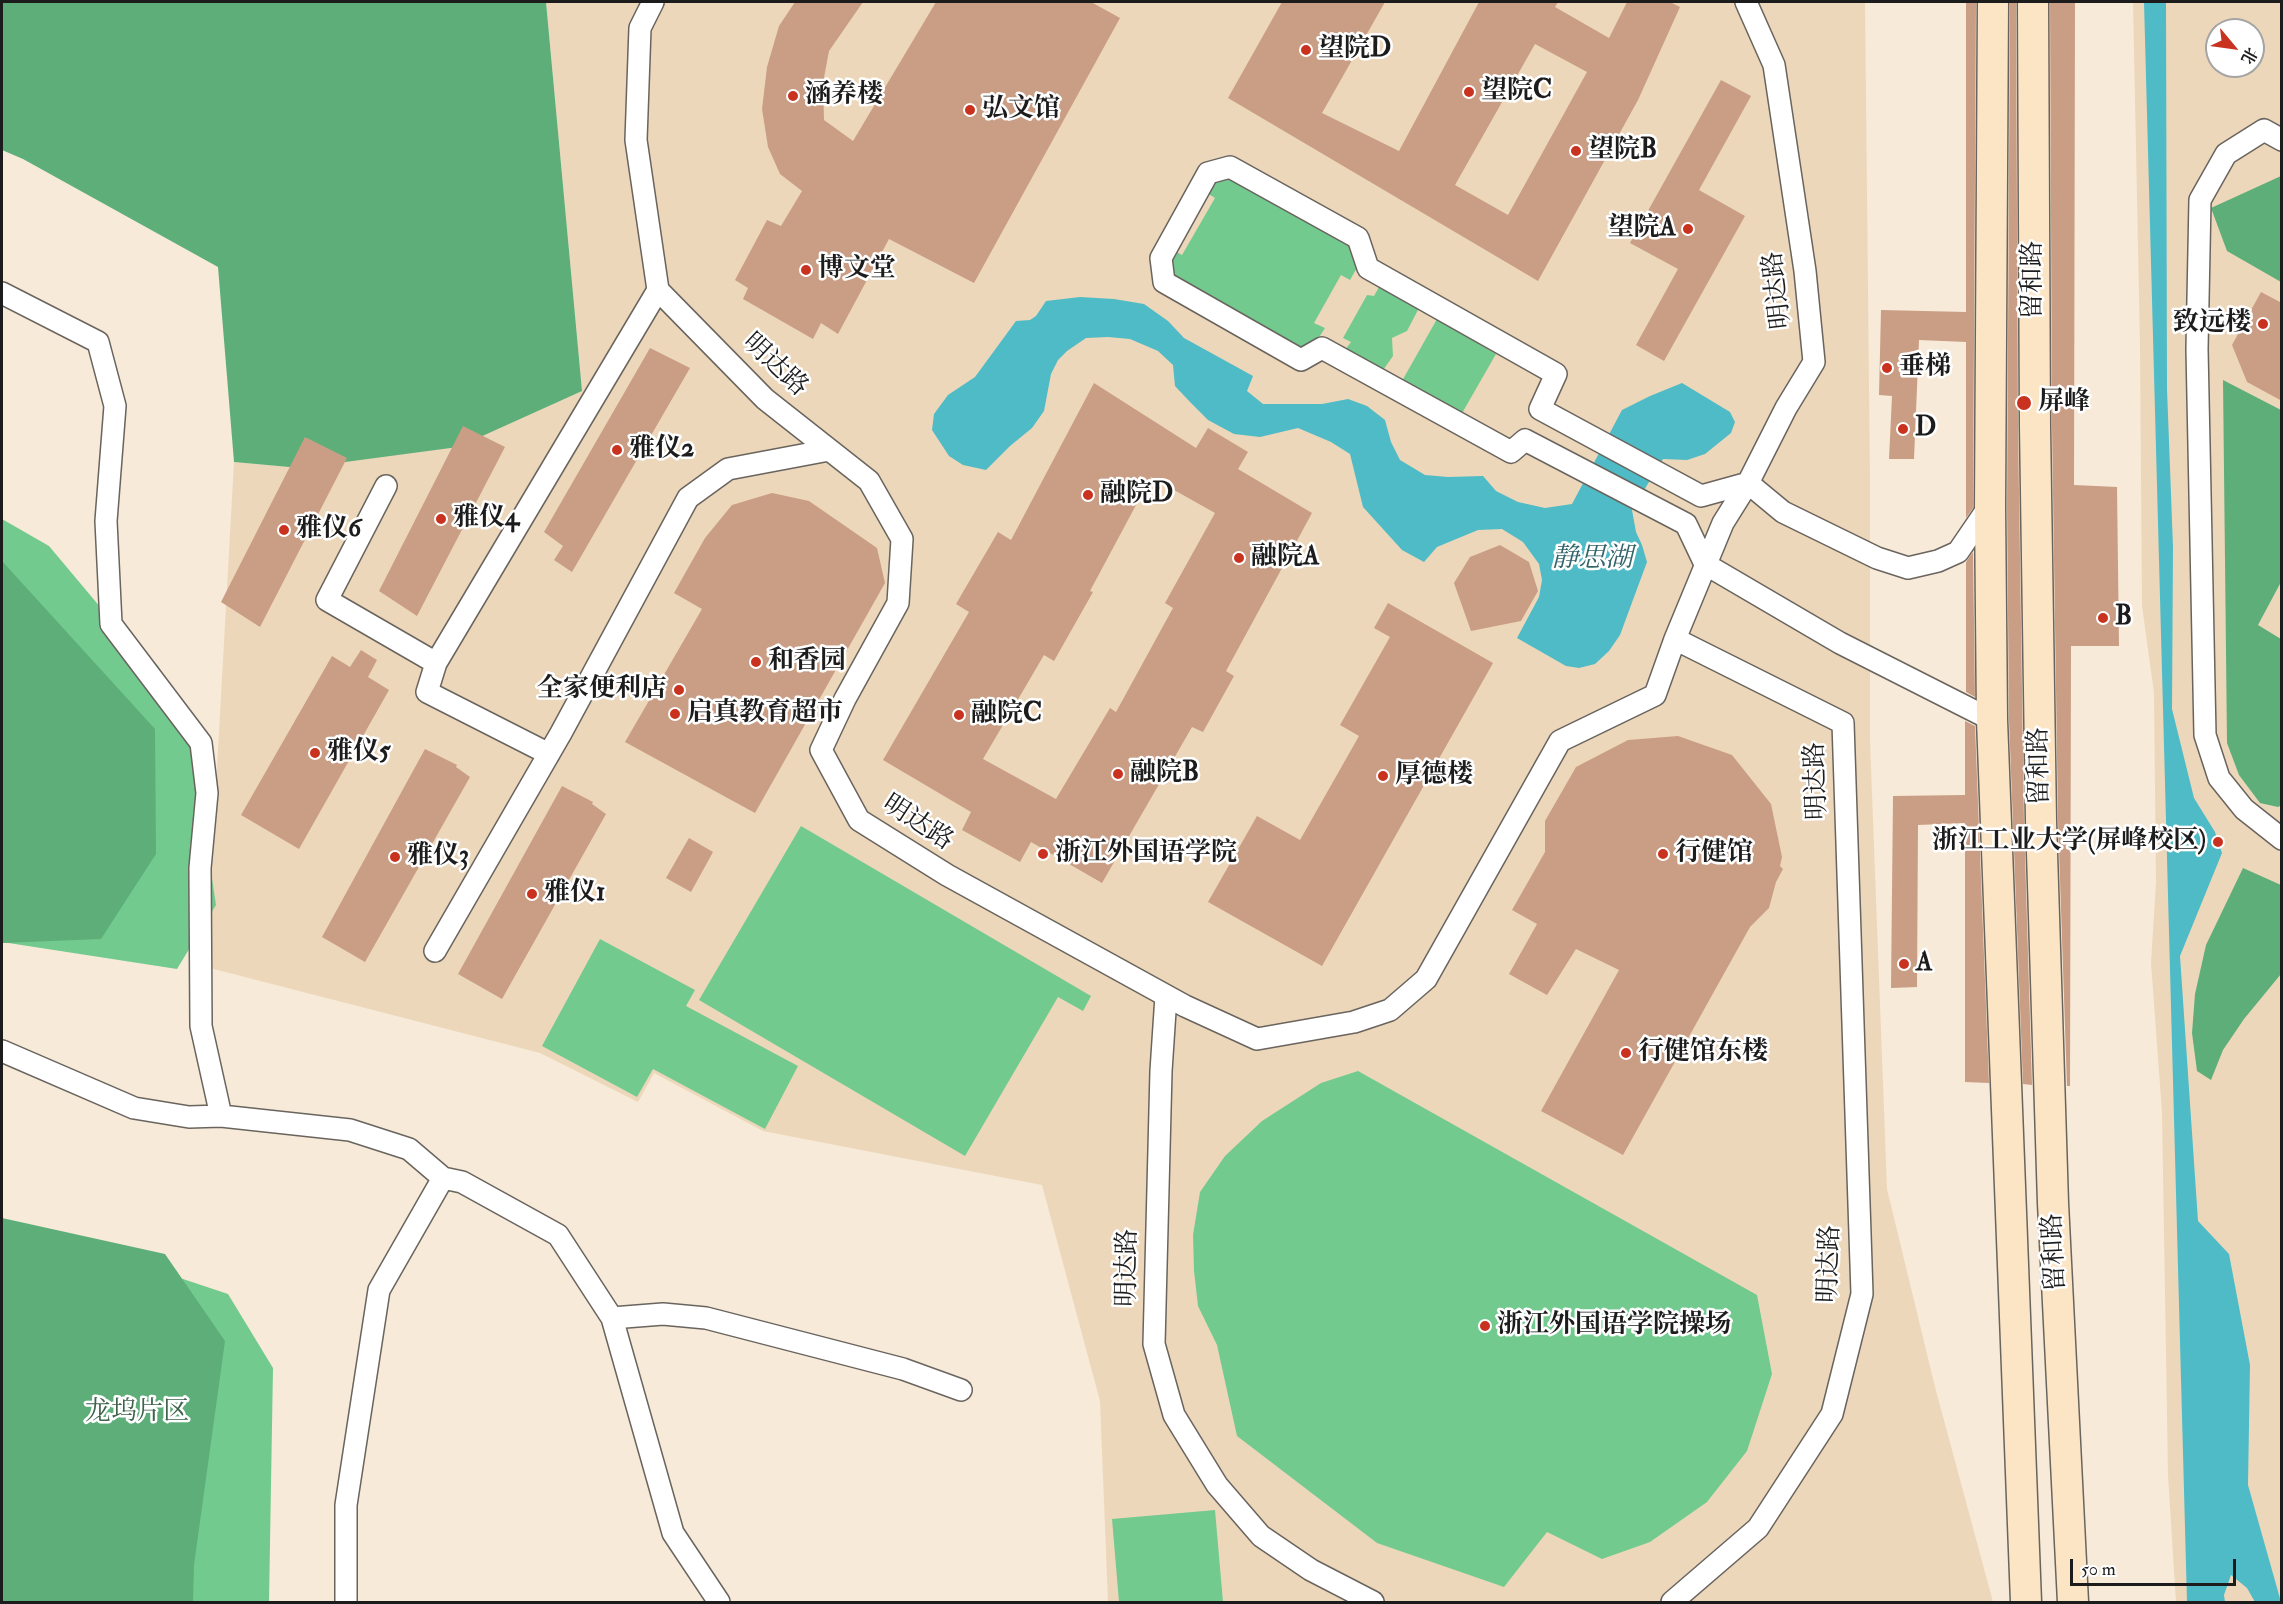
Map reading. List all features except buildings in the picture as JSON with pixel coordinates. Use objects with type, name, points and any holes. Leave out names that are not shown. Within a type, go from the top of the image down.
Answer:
[{"type":"main road","name":"留和路","points":[[1993,2],[1990,505],[1992,720],[2026,1602]]},
{"type":"main road","name":"留和路","points":[[2033,2],[2034,415],[2042,833],[2054,1215],[2073,1602]]},
{"type":"street","points":[[549,754],[427,692],[436,663],[658,290],[636,140],[640,28],[653,2]]},
{"type":"street","name":"明达路","points":[[1672,1602],[1758,1528],[1832,1414],[1862,1293],[1843,723],[1675,639],[1723,523],[1748,483],[1786,408],[1814,362],[1805,271],[1774,65],[1746,2]]},
{"type":"street","points":[[2282,140],[2264,130],[2226,154],[2200,200],[2197,349],[2205,735],[2219,778],[2244,809],[2282,839]]},
{"type":"street","points":[[1990,505],[1958,552],[1938,561],[1908,568],[1877,558],[1783,512],[1748,483],[1701,496],[1540,409],[1556,374],[1368,267],[1358,238],[1230,167],[1208,173],[1161,258],[1164,282],[1301,360],[1322,348],[1510,452],[1525,440],[1686,524],[1705,564],[1840,643],[1992,720]]},
{"type":"street","name":"明达路","points":[[658,290],[765,399],[869,481],[902,539],[898,603],[845,699],[821,750],[859,820],[947,875],[1166,996],[1161,1071],[1154,1344],[1174,1415],[1217,1485],[1261,1536],[1311,1570],[1373,1602]]},
{"type":"street","points":[[2,293],[98,342],[115,406],[106,521],[111,624],[201,743],[207,793],[200,868],[201,1026],[221,1116]]},
{"type":"street","points":[[435,951],[549,754],[688,498],[728,469],[829,450]]},
{"type":"street","points":[[386,486],[327,600],[436,663]]},
{"type":"street","points":[[1166,996],[1257,1039],[1354,1022],[1390,1010],[1426,979],[1560,741],[1655,696],[1675,639]]},
{"type":"street","points":[[2,1051],[134,1108],[189,1117],[221,1116],[350,1130],[409,1149],[443,1178],[462,1182],[558,1235],[612,1318],[673,1533],[719,1602]]},
{"type":"street","points":[[346,1602],[346,1505],[379,1290],[443,1178]]},
{"type":"street","points":[[612,1318],[663,1314],[706,1318],[903,1369],[961,1390]]},
{"type":"shaded area","name":"浙江外国语学院","points":[[546,2],[1865,2],[1870,741],[1887,1189],[1935,1387],[1993,1602],[1108,1602],[1100,1401],[1042,1185],[763,1131],[654,1073],[638,1102],[540,1053],[206,967],[234,462],[300,468],[582,391]]},
{"type":"shaded area","name":"浙江工业大学(屏峰校区)","points":[[2133,2],[2281,2],[2281,1602],[2176,1602],[2168,1475],[2162,1112],[2151,963],[2156,882],[2154,693],[2142,606],[2140,344]]},
{"type":"green space","points":[[2,2],[546,2],[582,391],[458,447],[300,468],[234,462],[218,267],[23,159],[2,150]]},
{"type":"green space","points":[[2281,176],[2281,282],[2227,251],[2211,208]]},
{"type":"green space","points":[[1224,177],[1233,179],[1357,249],[1358,266],[1350,280],[1341,275],[1314,323],[1325,328],[1316,342],[1303,351],[1176,282],[1169,262],[1175,251],[1182,255],[1215,198],[1207,193],[1216,180]]},
{"type":"green space","points":[[1379,287],[1419,308],[1407,331],[1392,338],[1393,356],[1381,373],[1345,350],[1351,342],[1343,338],[1367,295],[1374,296]]},
{"type":"green space","points":[[1437,319],[1496,354],[1461,415],[1402,381]]},
{"type":"green space","points":[[2223,380],[2281,410],[2281,582],[2258,625],[2281,639],[2282,805],[2278,807],[2260,803],[2239,775],[2227,743]]},
{"type":"green space","points":[[2,519],[49,546],[101,608],[158,666],[203,740],[205,831],[216,905],[177,969],[2,942]]},
{"type":"green space","points":[[2,561],[155,729],[156,854],[101,939],[2,943]]},
{"type":"green space","points":[[801,826],[1091,996],[1083,1011],[1058,997],[965,1156],[699,1000]]},
{"type":"green space","points":[[2243,868],[2281,885],[2281,974],[2244,1019],[2223,1050],[2211,1080],[2197,1071],[2192,1033],[2195,994],[2206,945]]},
{"type":"green space","points":[[600,939],[695,990],[686,1006],[798,1066],[765,1129],[653,1069],[637,1097],[542,1046]]},
{"type":"green space","name":"浙江外国语学院操场","points":[[1358,1071],[1757,1295],[1772,1374],[1747,1451],[1707,1502],[1650,1542],[1602,1559],[1547,1532],[1504,1587],[1377,1543],[1237,1436],[1217,1345],[1198,1306],[1193,1235],[1200,1192],[1225,1156],[1262,1121],[1321,1083]]},
{"type":"green space","name":"龙坞片区","points":[[2,1218],[165,1254],[225,1341],[194,1565],[193,1602],[2,1602]]},
{"type":"green space","name":"龙坞片区","points":[[2,1229],[108,1254],[228,1294],[273,1368],[269,1602],[2,1602]]},
{"type":"green space","points":[[1215,1510],[1223,1602],[1119,1602],[1112,1519]]},
{"type":"water","points":[[2144,2],[2166,2],[2167,389],[2173,547],[2172,709],[2194,798],[2215,832],[2222,853],[2180,956],[2198,1221],[2229,1254],[2250,1365],[2248,1485],[2281,1602],[2255,1602],[2247,1588],[2231,1575],[2224,1595],[2225,1602],[2187,1602]]},
{"type":"water","name":"静思湖","points":[[1080,297],[1144,304],[1168,321],[1184,338],[1253,376],[1247,391],[1263,404],[1322,404],[1348,399],[1367,406],[1385,420],[1391,442],[1400,460],[1425,475],[1483,476],[1496,491],[1518,502],[1545,508],[1572,504],[1622,410],[1650,396],[1682,383],[1730,412],[1735,422],[1731,433],[1705,454],[1687,460],[1663,459],[1632,510],[1636,532],[1647,562],[1620,635],[1609,651],[1595,664],[1579,668],[1566,666],[1517,638],[1539,597],[1542,580],[1539,564],[1523,542],[1502,529],[1478,530],[1437,547],[1424,562],[1402,550],[1363,507],[1350,454],[1331,442],[1298,428],[1260,437],[1234,434],[1208,420],[1175,386],[1173,365],[1158,351],[1130,339],[1086,338],[1067,351],[1058,360],[1051,374],[1044,411],[1032,428],[986,470],[963,465],[949,456],[932,430],[934,414],[948,395],[975,377],[1016,321],[1030,320],[1036,316],[1046,301]]},
{"type":"place","name":"望院D","points":[[1306,50]]},
{"type":"place","name":"望院C","points":[[1469,92]]},
{"type":"place","name":"涵养楼","points":[[793,96]]},
{"type":"place","name":"弘文馆","points":[[970,110]]},
{"type":"place","name":"望院B","points":[[1576,151]]},
{"type":"place","name":"望院A","points":[[1688,229]]},
{"type":"place","name":"博文堂","points":[[806,270]]},
{"type":"place","name":"致远楼","points":[[2263,324]]},
{"type":"place","name":"垂梯","points":[[1887,368]]},
{"type":"place","name":"屏峰","points":[[2024,403]]},
{"type":"place","name":"D","points":[[1903,429]]},
{"type":"place","name":"雅仪2","points":[[617,450]]},
{"type":"place","name":"融院D","points":[[1088,495]]},
{"type":"place","name":"雅仪4","points":[[441,519]]},
{"type":"place","name":"雅仪6","points":[[284,530]]},
{"type":"place","name":"融院A","points":[[1239,558]]},
{"type":"place","name":"B","points":[[2103,618]]},
{"type":"place","name":"和香园","points":[[756,662]]},
{"type":"place","name":"全家便利店","points":[[679,690]]},
{"type":"place","name":"启真教育超市","points":[[675,714]]},
{"type":"place","name":"融院C","points":[[959,715]]},
{"type":"place","name":"雅仪5","points":[[315,753]]},
{"type":"place","name":"融院B","points":[[1118,774]]},
{"type":"place","name":"厚德楼","points":[[1383,776]]},
{"type":"place","name":"浙江工业大学(屏峰校区)","points":[[2218,842]]},
{"type":"place","name":"浙江外国语学院","points":[[1043,854]]},
{"type":"place","name":"行健馆","points":[[1663,854]]},
{"type":"place","name":"雅仪3","points":[[395,857]]},
{"type":"place","name":"雅仪1","points":[[532,894]]},
{"type":"place","name":"A","points":[[1904,964]]},
{"type":"place","name":"行健馆东楼","points":[[1626,1053]]},
{"type":"place","name":"浙江外国语学院操场","points":[[1485,1326]]}]
